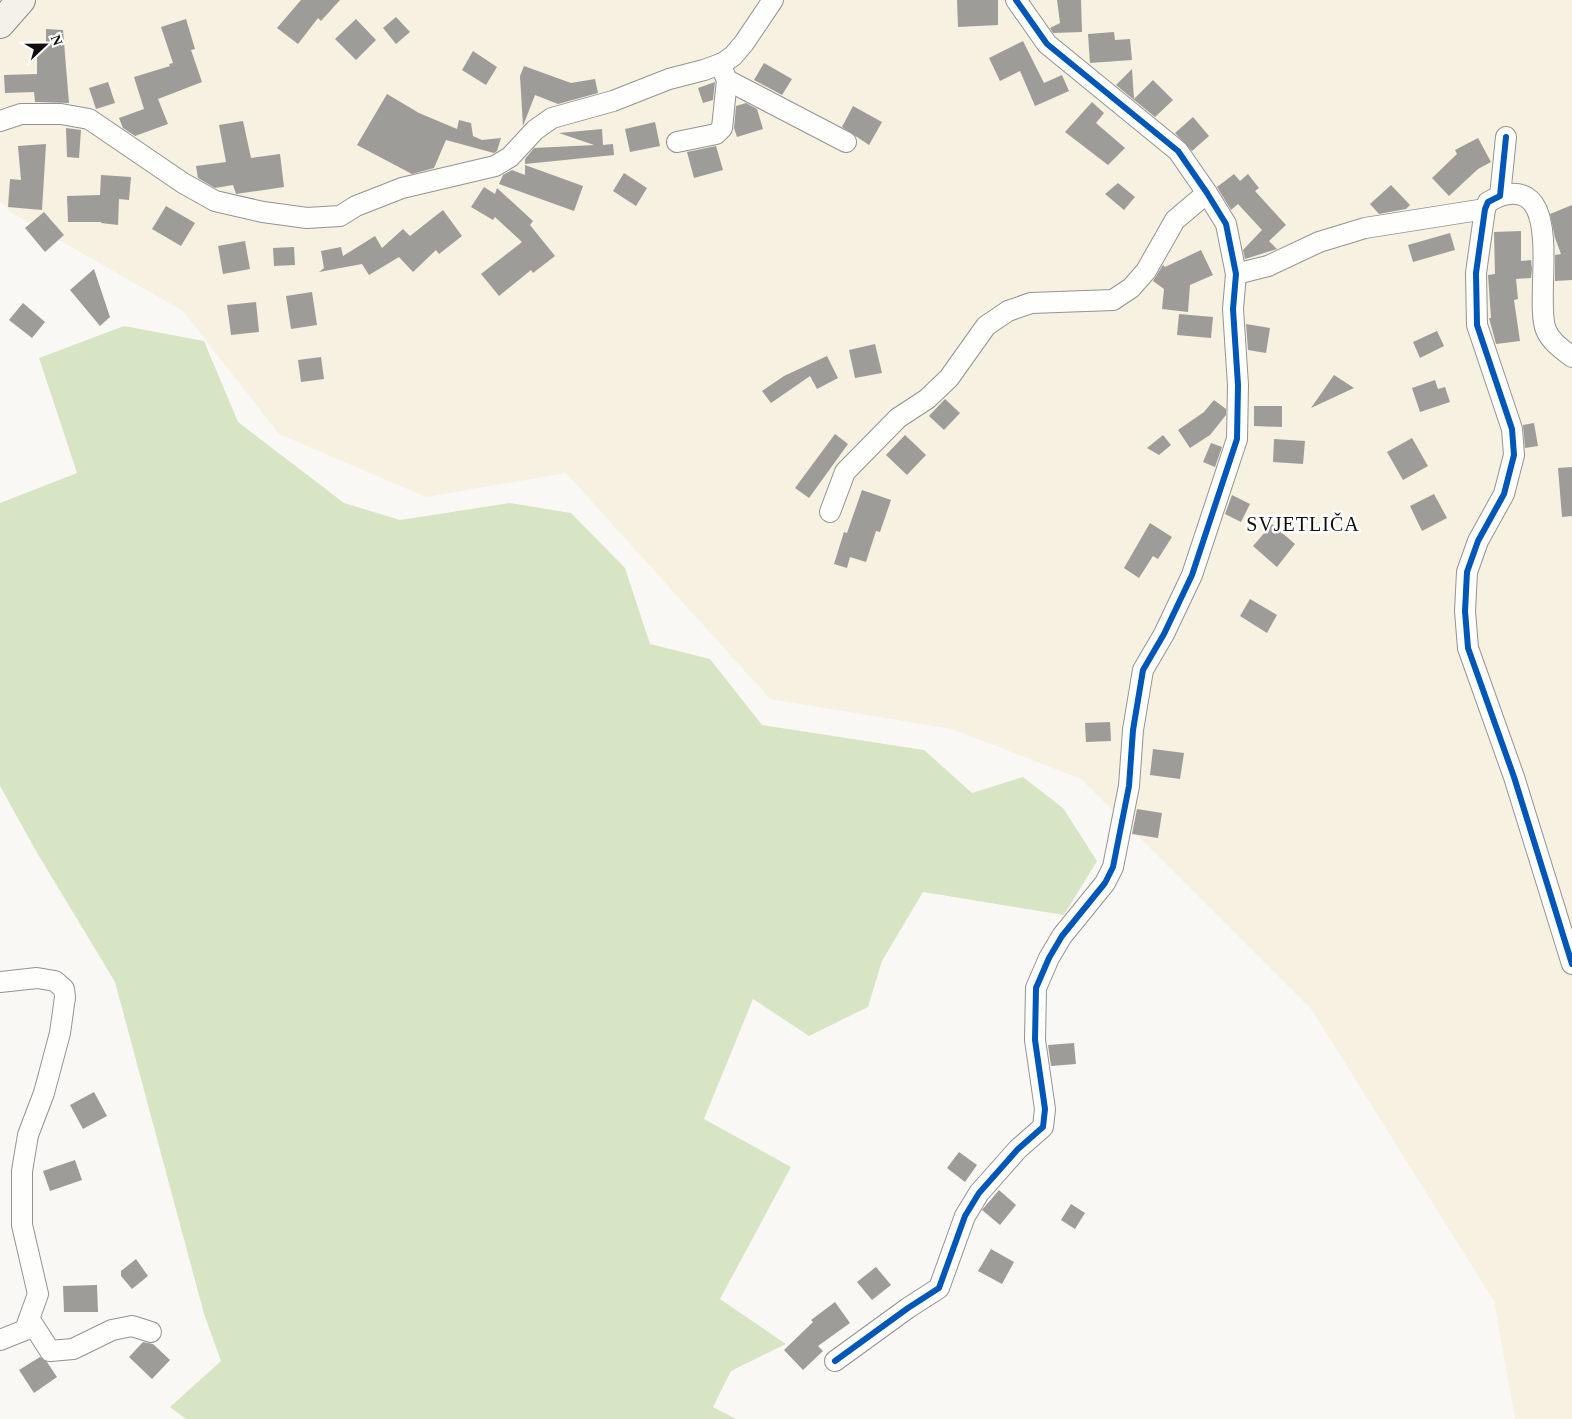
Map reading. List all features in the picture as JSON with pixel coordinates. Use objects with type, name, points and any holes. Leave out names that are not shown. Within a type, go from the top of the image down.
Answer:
[{"type":"main road","points":[[0,24],[21,0]]},
{"type":"street","points":[[677,142],[716,134],[722,128],[724,72],[733,56],[773,0]]},
{"type":"street","points":[[835,1361],[939,1288],[965,1216],[979,1193],[1018,1149],[1043,1127],[1045,1109],[1035,1040],[1036,988],[1049,958],[1062,936],[1105,883],[1113,867],[1129,786],[1133,730],[1143,670],[1164,634],[1192,575],[1237,439],[1238,385],[1233,310],[1236,274],[1226,224],[1178,151],[1047,44],[1016,0]]},
{"type":"street","points":[[0,121],[21,114],[61,114],[89,119],[183,183],[215,201],[262,212],[307,218],[340,216],[356,206],[402,188],[495,166],[510,157],[534,130],[552,118],[613,101],[669,79],[724,72],[846,142]]},
{"type":"street","points":[[1500,196],[1506,137]]},
{"type":"street","points":[[1572,357],[1554,343],[1546,331],[1542,316],[1545,246],[1538,214],[1528,198],[1512,192],[1500,196],[1488,202],[1485,209],[1476,273],[1477,325],[1512,429],[1514,455],[1504,494],[1478,541],[1467,572],[1465,611],[1468,648],[1514,777],[1572,964]]},
{"type":"street","points":[[830,512],[845,472],[898,418],[927,399],[949,378],[986,326],[1008,311],[1031,303],[1113,300],[1131,288],[1146,271],[1175,220],[1207,193]]},
{"type":"street","points":[[1236,274],[1268,266],[1319,242],[1365,228],[1485,209]]},
{"type":"street","points":[[0,982],[37,978],[55,982],[64,989],[65,997],[60,1033],[44,1093],[28,1135],[22,1171],[22,1225],[38,1294],[25,1330],[0,1340]]},
{"type":"street","points":[[30,1320],[50,1351],[73,1349],[112,1330],[132,1326],[151,1332]]},
{"type":"shaded area","points":[[0,0],[1572,0],[1572,1419],[1515,1419],[1494,1301],[1312,1010],[1081,779],[952,729],[770,699],[566,473],[426,497],[279,434],[183,311],[12,213],[0,202]]},
{"type":"green space","points":[[124,326],[204,341],[238,422],[344,503],[400,520],[510,503],[571,513],[625,568],[650,644],[710,659],[762,725],[924,750],[972,793],[1023,777],[1063,808],[1097,861],[1064,915],[923,892],[882,961],[868,1007],[809,1036],[753,999],[704,1119],[791,1167],[720,1299],[786,1344],[731,1371],[713,1407],[736,1419],[186,1419],[170,1407],[221,1361],[204,1314],[115,982],[36,851],[0,786],[0,503],[77,473],[39,358]]},
{"type":"building","points":[[301,0],[340,0],[321,21],[318,18],[298,44],[277,28]]},
{"type":"building","points":[[957,0],[998,0],[998,25],[958,27]]},
{"type":"building","points":[[1057,0],[1081,0],[1082,32],[1053,33],[1050,28],[1060,23]]},
{"type":"building","points":[[396,17],[410,32],[396,44],[383,28]]},
{"type":"building","points":[[186,19],[195,49],[191,50],[202,82],[158,99],[168,124],[135,136],[123,128],[119,118],[144,109],[134,77],[170,66],[169,64],[173,63],[161,27]]},
{"type":"building","points":[[356,19],[376,40],[356,60],[335,39]]},
{"type":"building","points":[[46,29],[63,30],[69,103],[35,102],[34,92],[5,93],[4,75],[37,74],[37,42],[46,42]]},
{"type":"building","points":[[1114,32],[1115,40],[1130,39],[1132,60],[1090,63],[1088,34]]},
{"type":"building","points":[[1023,41],[1044,83],[1062,75],[1069,91],[1035,106],[1020,71],[1000,81],[989,58]]},
{"type":"building","points":[[473,51],[497,67],[486,85],[462,70]]},
{"type":"building","points":[[764,63],[792,79],[782,95],[754,80]]},
{"type":"building","points":[[524,66],[571,83],[595,79],[598,93],[558,104],[535,95],[523,126],[520,76]]},
{"type":"building","points":[[1132,69],[1134,99],[1153,80],[1173,100],[1155,117],[1116,85]]},
{"type":"building","points":[[108,82],[115,103],[96,109],[89,88]]},
{"type":"building","points":[[715,82],[713,100],[703,103],[698,88]]},
{"type":"building","points":[[387,94],[419,113],[457,129],[459,120],[471,123],[473,136],[482,140],[501,138],[497,151],[494,153],[446,140],[434,168],[412,174],[357,145]]},
{"type":"building","points":[[1092,102],[1104,113],[1096,123],[1125,148],[1108,165],[1065,132]]},
{"type":"building","points":[[746,103],[757,109],[763,129],[737,137],[734,128],[736,106]]},
{"type":"building","points":[[853,106],[882,122],[869,145],[842,127]]},
{"type":"building","points":[[1193,117],[1209,136],[1192,151],[1175,133]]},
{"type":"building","points":[[243,121],[251,158],[280,154],[284,187],[236,194],[233,185],[215,188],[198,178],[196,166],[226,162],[219,125]]},
{"type":"building","points":[[655,122],[660,146],[630,152],[625,129]]},
{"type":"building","points":[[66,128],[81,130],[79,158],[67,157]]},
{"type":"building","points":[[602,129],[603,145],[613,144],[614,155],[525,164],[525,159],[534,148],[594,145],[559,133]]},
{"type":"building","points":[[1478,138],[1491,162],[1478,169],[1449,196],[1432,178],[1457,154],[1455,150]]},
{"type":"building","points":[[46,144],[42,210],[8,207],[10,179],[21,180],[18,146]]},
{"type":"building","points":[[716,146],[723,170],[694,178],[687,152]]},
{"type":"building","points":[[525,165],[583,186],[574,211],[499,184],[503,175],[512,170],[525,175]]},
{"type":"building","points":[[624,173],[647,188],[636,206],[613,191]]},
{"type":"building","points":[[1234,174],[1240,181],[1248,174],[1259,188],[1255,191],[1286,225],[1269,241],[1277,249],[1245,259],[1243,250],[1262,230],[1238,204],[1231,210],[1217,187]]},
{"type":"building","points":[[101,175],[131,177],[129,200],[119,199],[118,225],[101,222],[68,222],[67,196],[100,195]]},
{"type":"building","points":[[1118,183],[1135,197],[1124,210],[1105,194]]},
{"type":"building","points":[[1391,185],[1410,205],[1406,209],[1379,214],[1370,204]]},
{"type":"building","points":[[484,187],[495,194],[497,188],[533,221],[530,225],[555,256],[533,273],[531,270],[499,296],[481,274],[522,242],[495,217],[493,220],[471,207]]},
{"type":"building","points":[[1572,205],[1572,280],[1555,281],[1555,255],[1561,254],[1555,238],[1550,214]]},
{"type":"building","points":[[166,206],[195,223],[181,246],[152,229]]},
{"type":"building","points":[[443,210],[462,236],[439,254],[436,250],[413,272],[399,257],[369,275],[362,264],[319,272],[324,268],[321,251],[341,247],[343,256],[375,236],[382,248],[403,229],[410,236]]},
{"type":"building","points":[[44,212],[64,235],[45,252],[25,228]]},
{"type":"building","points":[[1521,231],[1521,261],[1531,260],[1532,269],[1531,278],[1516,279],[1518,299],[1514,300],[1520,341],[1496,344],[1489,318],[1491,318],[1488,275],[1495,274],[1494,232]]},
{"type":"building","points":[[1450,233],[1455,250],[1413,262],[1408,245]]},
{"type":"building","points":[[245,241],[250,269],[223,274],[218,246]]},
{"type":"building","points":[[294,247],[295,265],[274,266],[273,248]]},
{"type":"building","points":[[1201,250],[1213,275],[1190,285],[1188,312],[1162,309],[1164,289],[1153,281],[1163,265],[1165,267]]},
{"type":"building","points":[[94,269],[110,317],[100,326],[70,290]]},
{"type":"building","points":[[312,292],[317,325],[291,329],[286,296]]},
{"type":"building","points":[[256,302],[259,332],[231,335],[227,305]]},
{"type":"building","points":[[23,303],[45,322],[32,338],[9,320]]},
{"type":"building","points":[[1179,314],[1213,317],[1211,338],[1177,335]]},
{"type":"building","points":[[1246,324],[1270,328],[1266,353],[1248,350]]},
{"type":"building","points":[[1437,331],[1444,346],[1420,358],[1413,342]]},
{"type":"building","points":[[875,344],[882,373],[855,378],[849,350]]},
{"type":"building","points":[[827,356],[838,378],[817,389],[810,376],[771,403],[762,391],[784,376]]},
{"type":"building","points":[[321,357],[324,379],[301,382],[298,360]]},
{"type":"building","points":[[1334,375],[1354,388],[1311,408]]},
{"type":"building","points":[[1435,380],[1438,389],[1445,387],[1450,402],[1420,412],[1412,388]]},
{"type":"building","points":[[945,399],[960,413],[944,430],[929,416]]},
{"type":"building","points":[[1214,400],[1226,409],[1226,415],[1210,435],[1190,448],[1178,430],[1204,412]]},
{"type":"building","points":[[1254,406],[1282,406],[1282,427],[1254,426]]},
{"type":"building","points":[[1534,423],[1538,446],[1525,448],[1523,425]]},
{"type":"building","points":[[835,434],[848,444],[809,498],[795,488]]},
{"type":"building","points":[[905,435],[926,455],[907,475],[886,455]]},
{"type":"building","points":[[1163,435],[1171,445],[1159,455],[1147,448]]},
{"type":"building","points":[[1412,438],[1428,466],[1403,480],[1387,452]]},
{"type":"building","points":[[1274,439],[1305,441],[1303,464],[1273,462]]},
{"type":"building","points":[[1211,443],[1222,447],[1215,467],[1203,462]]},
{"type":"building","points":[[1572,467],[1572,516],[1562,517],[1558,468]]},
{"type":"building","points":[[862,490],[891,500],[880,532],[876,531],[866,562],[850,557],[847,568],[834,564],[844,532],[847,533]]},
{"type":"building","points":[[1434,494],[1447,518],[1422,531],[1410,506]]},
{"type":"building","points":[[1232,495],[1250,504],[1241,522],[1225,514]]},
{"type":"building","points":[[1150,523],[1172,537],[1158,559],[1153,556],[1139,578],[1124,568]]},
{"type":"building","points":[[1272,524],[1295,544],[1277,567],[1253,546]]},
{"type":"building","points":[[1250,599],[1277,615],[1267,633],[1240,616]]},
{"type":"building","points":[[1110,722],[1111,741],[1086,742],[1085,723]]},
{"type":"building","points":[[1153,749],[1184,753],[1180,779],[1150,775]]},
{"type":"building","points":[[1137,809],[1162,813],[1158,838],[1132,834]]},
{"type":"building","points":[[1074,1043],[1076,1064],[1051,1066],[1048,1045]]},
{"type":"building","points":[[94,1092],[107,1116],[83,1129],[70,1105]]},
{"type":"building","points":[[959,1152],[977,1165],[965,1182],[947,1168]]},
{"type":"building","points":[[75,1160],[82,1180],[50,1191],[43,1171]]},
{"type":"building","points":[[999,1190],[1016,1205],[1000,1225],[982,1210]]},
{"type":"building","points":[[1071,1204],[1085,1213],[1075,1229],[1061,1220]]},
{"type":"building","points":[[991,1249],[1014,1262],[1002,1284],[978,1271]]},
{"type":"building","points":[[136,1259],[148,1276],[132,1289],[121,1276],[121,1271]]},
{"type":"building","points":[[876,1267],[891,1285],[872,1300],[857,1282]]},
{"type":"building","points":[[97,1285],[98,1312],[64,1312],[63,1286]]},
{"type":"building","points":[[835,1302],[850,1323],[818,1346],[823,1351],[803,1370],[784,1350],[813,1322],[811,1320]]},
{"type":"building","points":[[143,1342],[153,1344],[170,1360],[152,1379],[129,1357]]},
{"type":"building","points":[[40,1357],[47,1362],[57,1377],[34,1393],[19,1370]]},
{"type":"cycle path","points":[[835,1361],[939,1288],[965,1216],[979,1193],[1018,1149],[1043,1127],[1045,1109],[1035,1040],[1036,988],[1049,958],[1062,936],[1105,883],[1113,867],[1129,786],[1133,730],[1143,670],[1164,634],[1192,575],[1237,439],[1238,385],[1233,309],[1236,274],[1226,224],[1178,151],[1047,44],[1016,0]]},
{"type":"cycle path","points":[[1506,137],[1500,196],[1488,202],[1485,209],[1476,273],[1477,325],[1512,429],[1514,455],[1504,494],[1478,541],[1467,572],[1465,611],[1468,648],[1514,777],[1572,964]]},
{"type":"district","name":"SVJETLIČA","points":[[1303,524]]}]
